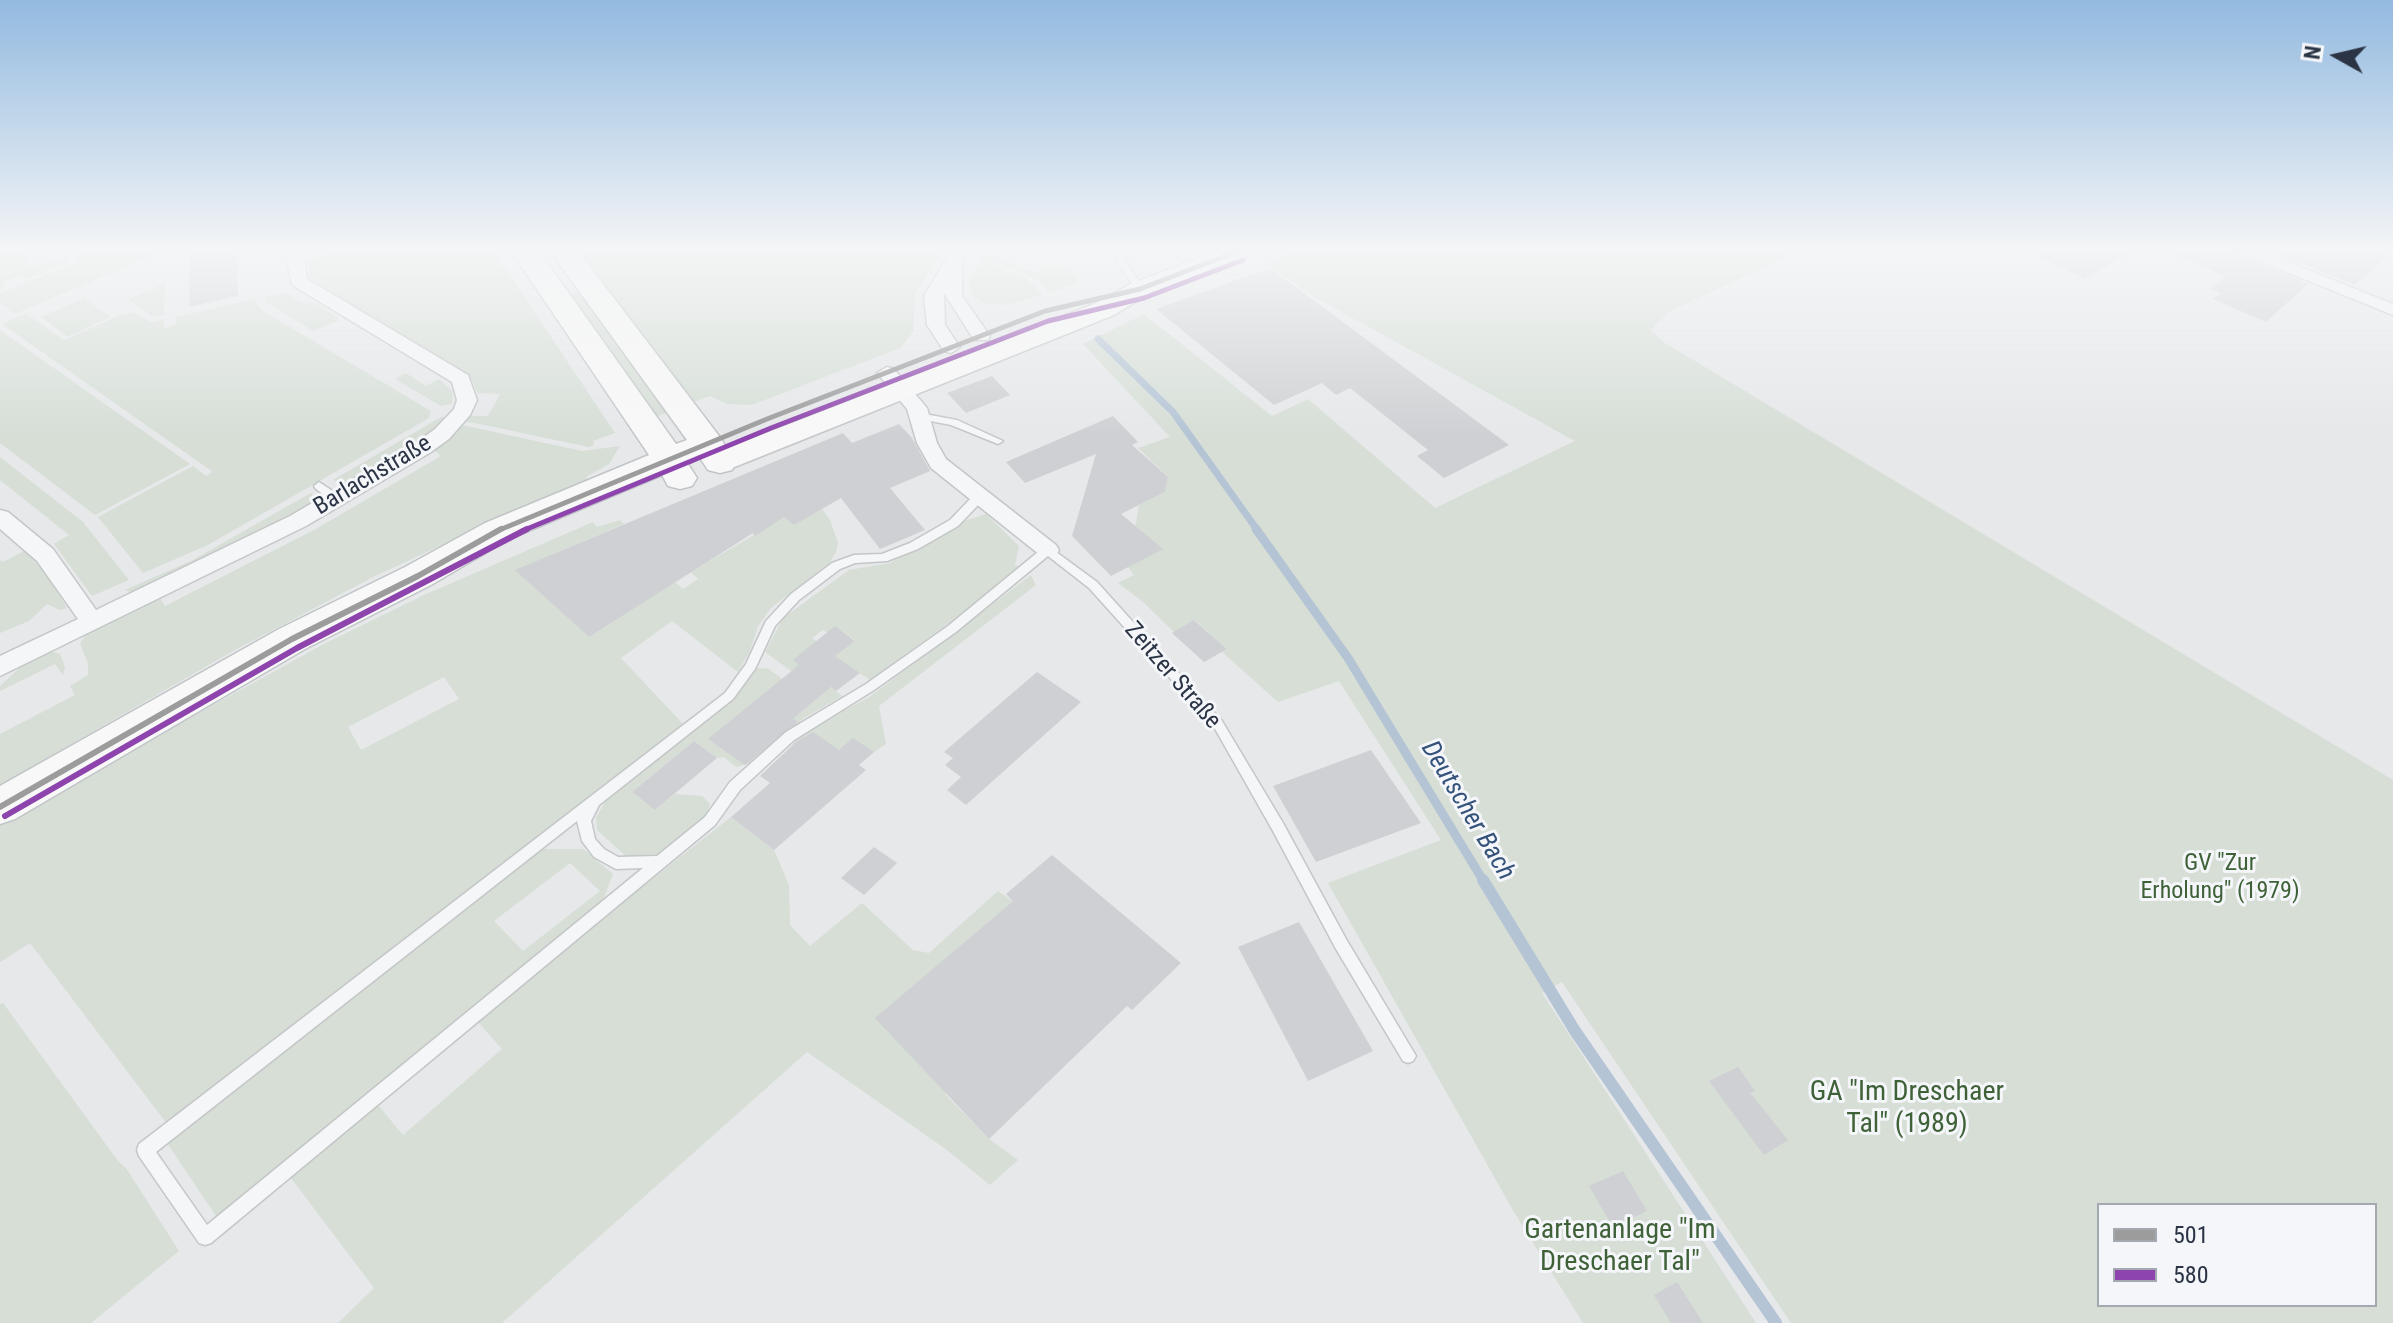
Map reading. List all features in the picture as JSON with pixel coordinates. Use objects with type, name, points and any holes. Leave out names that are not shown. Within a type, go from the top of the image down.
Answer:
[{"type":"main road","points":[[569,313],[645,421],[674,469]]},
{"type":"main road","points":[[610,313],[715,452]]},
{"type":"main road","points":[[0,807],[292,639],[418,576],[497,531],[674,469],[895,382],[988,345],[1047,313]]},
{"type":"street","name":"Barlachstraße","points":[[0,667],[212,566],[328,492],[442,434],[463,411],[467,400],[461,379],[351,313]]},
{"type":"street","points":[[935,313],[936,325],[960,356]]},
{"type":"street","points":[[965,313],[988,345]]},
{"type":"street","name":"Zeitzer Straße","points":[[895,382],[917,408],[927,443],[938,463],[978,498],[1048,550]]},
{"type":"street","points":[[0,517],[45,555],[67,582],[92,622]]},
{"type":"lane","points":[[919,416],[953,422],[998,441]]},
{"type":"lane","points":[[978,498],[954,523],[914,546],[883,558],[854,559],[836,566],[795,597],[770,624],[751,666],[729,696],[145,1150],[205,1237],[710,821],[735,786],[790,736],[870,687],[952,629],[1048,550]]},
{"type":"lane","name":"Zeitzer Straße","points":[[1048,550],[1093,585],[1218,724],[1341,944],[1408,1056]]},
{"type":"lane","points":[[595,800],[584,821],[589,841],[599,853],[616,863],[660,861]]},
{"type":"green space","points":[[26,313],[64,340],[131,313],[151,322],[164,319],[164,328],[176,325],[176,317],[194,313],[266,313],[431,411],[429,418],[208,545],[143,573],[98,517],[193,466],[206,476],[213,472],[2,324]]},
{"type":"green space","points":[[51,313],[105,313],[111,317],[67,337],[41,317]]},
{"type":"green space","points":[[147,313],[164,313],[164,315],[153,317]]},
{"type":"green space","points":[[283,313],[331,313],[339,318],[313,331]]},
{"type":"green space","points":[[364,313],[535,313],[615,433],[593,441],[594,445],[589,447],[465,421],[469,416],[488,416],[500,394],[477,393],[471,378]]},
{"type":"green space","points":[[583,313],[595,313],[666,413],[656,417]]},
{"type":"green space","points":[[626,313],[914,313],[913,332],[900,348],[752,405],[727,404],[710,396],[693,402]]},
{"type":"green space","points":[[1343,313],[1667,313],[1651,330],[1665,343],[2393,780],[2393,1323],[1791,1323],[1562,982],[1542,993],[1756,1323],[1583,1323],[1514,1212],[1328,883],[1441,840],[1339,681],[1278,702],[1222,652],[1227,649],[1195,620],[1174,632],[1118,583],[1134,575],[1128,567],[1139,505],[1165,492],[1168,477],[1138,448],[1170,437],[1083,344],[1144,314],[1272,416],[1308,399],[1435,508],[1575,441]]},
{"type":"green space","points":[[0,330],[190,464],[95,515],[0,443]]},
{"type":"green space","points":[[406,373],[426,386],[439,379],[453,392],[452,404],[441,406],[395,379]]},
{"type":"green space","points":[[441,417],[447,417],[417,444],[344,486],[333,480]]},
{"type":"green space","points":[[462,425],[582,451],[620,446],[609,464],[586,477],[590,481],[507,515],[375,576],[233,651],[0,785],[0,734],[75,695],[70,686],[88,675],[88,663],[80,644],[87,632],[160,598],[165,606],[316,529],[441,456],[433,449]]},
{"type":"green space","points":[[0,457],[83,522],[129,580],[92,596],[54,544],[69,535],[0,480]]},
{"type":"green space","points":[[311,493],[318,501],[228,550],[133,593],[125,590],[191,561]]},
{"type":"green space","points":[[815,499],[830,520],[838,543],[830,562],[771,608],[758,626],[750,651],[738,672],[672,621],[621,658],[683,724],[167,1124],[30,943],[0,962],[0,822],[324,644],[424,595],[593,522],[597,527],[620,520],[624,524],[516,570],[589,637],[675,582],[683,589],[698,579],[691,572]],"holes":[[[444,677],[459,699],[361,750],[348,727]]]},
{"type":"green space","points":[[986,514],[1019,546],[1015,565],[1023,569],[870,680],[835,656],[855,640],[839,629],[831,635],[823,630],[812,638],[817,642],[795,659],[842,696],[804,718],[751,763],[736,767],[694,741],[632,792],[655,810],[675,794],[702,796],[710,804],[706,816],[659,855],[628,858],[597,830],[596,817],[608,798],[738,694],[756,668],[769,669],[782,679],[749,756],[823,694],[765,652],[783,618],[849,570],[890,563],[961,522]]},
{"type":"green space","points":[[24,551],[45,572],[67,608],[60,610],[47,604],[29,621],[0,633],[0,560],[3,562]]},
{"type":"green space","points":[[1031,575],[1036,585],[879,706],[886,744],[874,752],[839,750],[804,755],[792,744],[814,726],[868,698]]},
{"type":"green space","points":[[49,651],[60,654],[65,667],[63,675],[55,664],[0,691],[0,686],[26,662]]},
{"type":"green space","points":[[731,817],[774,850],[789,885],[790,925],[810,946],[862,903],[913,950],[929,953],[998,891],[1013,901],[876,1018],[1084,966],[945,1094],[989,1139],[1018,1160],[990,1185],[947,1150],[807,1052],[502,1323],[338,1323],[374,1288],[291,1178],[378,1105],[403,1135],[502,1049],[478,1022]]},
{"type":"green space","points":[[539,849],[583,849],[613,874],[603,900],[218,1219],[165,1140]],"holes":[[[570,863],[600,891],[523,951],[494,921]]]},
{"type":"green space","points":[[3,1003],[126,1168],[179,1251],[91,1323],[0,1323],[0,1004]]},
{"type":"building","points":[[1161,313],[1330,313],[1509,445],[1444,478],[1417,456],[1428,450],[1350,388],[1336,395],[1322,383],[1274,405]]},
{"type":"building","points":[[2245,313],[2276,313],[2266,322]]},
{"type":"building","points":[[992,376],[1010,395],[966,413],[947,393]]},
{"type":"building","points":[[1113,416],[1138,442],[1132,445],[1168,477],[1165,492],[1121,514],[1163,549],[1111,576],[1072,536],[1096,454],[1025,483],[1006,462]]},
{"type":"building","points":[[899,424],[912,438],[930,471],[890,488],[925,530],[880,549],[841,498],[794,525],[784,517],[755,536],[753,533],[589,637],[515,570],[843,433],[852,443]]},
{"type":"building","points":[[1194,620],[1227,649],[1204,662],[1172,633]]},
{"type":"building","points":[[835,626],[855,641],[835,656],[860,673],[836,691],[831,687],[793,719],[798,722],[745,765],[708,739],[799,665],[793,660]]},
{"type":"building","points":[[1037,672],[1081,702],[966,805],[947,790],[961,777],[945,765],[953,758],[944,752]]},
{"type":"building","points":[[813,732],[839,750],[853,738],[874,752],[859,765],[866,770],[774,850],[731,817],[770,783],[760,776],[796,742]]},
{"type":"building","points":[[694,741],[717,758],[655,810],[632,792]]},
{"type":"building","points":[[1371,750],[1421,823],[1316,862],[1273,786]]},
{"type":"building","points":[[874,847],[897,863],[864,895],[841,878]]},
{"type":"building","points":[[1052,855],[1181,963],[1132,1010],[1127,1006],[989,1139],[875,1018],[1013,901],[1006,894]]},
{"type":"building","points":[[1299,922],[1373,1051],[1308,1081],[1238,947]]},
{"type":"building","points":[[1738,1067],[1755,1091],[1750,1093],[1788,1140],[1764,1155],[1709,1081]]},
{"type":"building","points":[[1623,1171],[1647,1211],[1613,1227],[1589,1186]]},
{"type":"building","points":[[1677,1282],[1703,1323],[1671,1323],[1654,1295]]},
{"type":"waterway","name":"Deutscher Bach","points":[[1098,339],[1173,412],[1258,531]]},
{"type":"waterway","name":"Deutscher Bach","points":[[1256,529],[1348,658],[1484,882]]},
{"type":"waterway","name":"Deutscher Bach","points":[[1483,880],[1575,1031],[1776,1323]]},
{"type":"transit line","name":"501","points":[[0,807],[292,639],[418,576],[497,531],[767,419],[1041,313]]},
{"type":"transit line","name":"580","points":[[5,816],[297,648],[422,585],[501,540],[771,428],[1048,321],[1082,313]]},
{"type":"park label","name":"GV \"Zur Erholung\" (1979)","points":[[2220,878]]},
{"type":"park label","name":"GA \"Im Dreschaer Tal\" (1989)","points":[[1907,1109]]},
{"type":"park label","name":"Gartenanlage \"Im Dreschaer Tal\"","points":[[1620,1247]]}]
